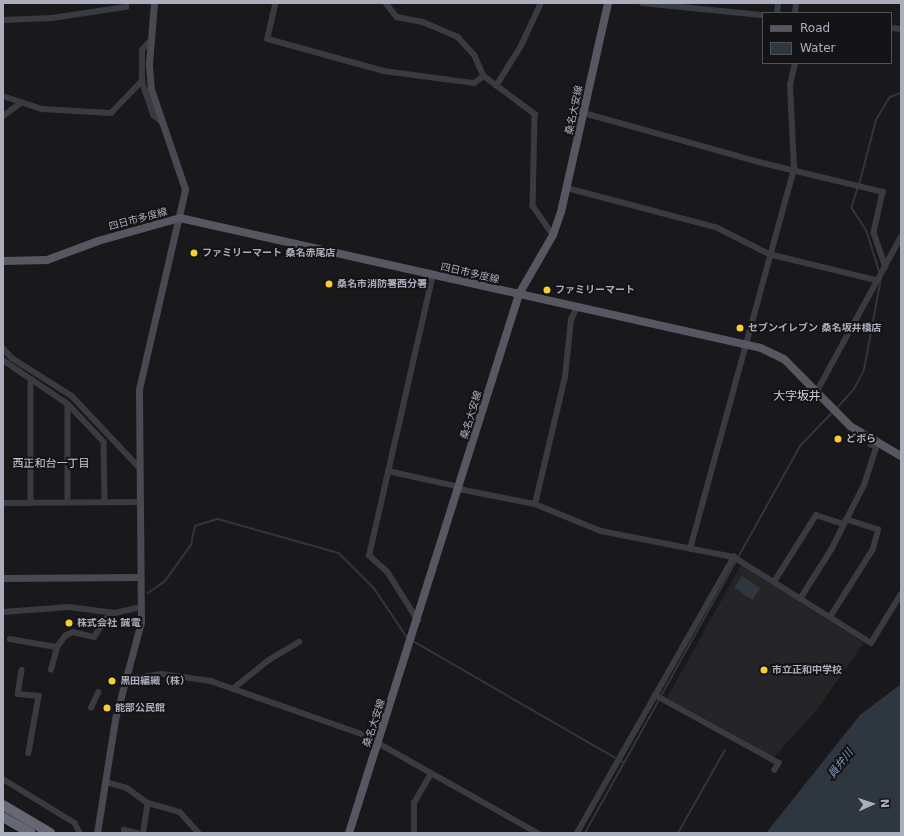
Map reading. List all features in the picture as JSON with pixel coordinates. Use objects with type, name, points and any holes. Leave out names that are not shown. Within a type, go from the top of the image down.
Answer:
[{"type":"highway","points":[[3,805],[50,833]]},
{"type":"highway","points":[[3,817],[31,833]]},
{"type":"main road","name":"桑名大安線","points":[[348,833],[412,640],[519,294],[553,235],[567,188],[608,3]]},
{"type":"main road","name":"四日市多度線","points":[[3,261],[47,260],[98,241],[180,218],[746,345],[776,354],[817,391],[839,414],[872,440],[901,456]]},
{"type":"street","points":[[3,20],[52,18],[126,7],[126,3]]},
{"type":"street","points":[[97,833],[126,679],[139,633],[140,607],[137,465],[139,389],[180,218],[184,189],[151,89],[150,41],[154,3]]},
{"type":"street","points":[[276,3],[268,39],[384,71],[474,83],[484,76]]},
{"type":"street","points":[[386,3],[397,17],[423,22],[458,37],[475,56],[484,76],[534,114],[533,206],[553,235]]},
{"type":"street","points":[[496,86],[521,46],[541,3]]},
{"type":"street","points":[[642,3],[688,5],[762,15]]},
{"type":"street","points":[[150,41],[142,50],[142,81],[154,115],[162,122]]},
{"type":"street","points":[[690,549],[746,345],[769,254],[794,168],[790,85],[794,64]]},
{"type":"street","points":[[3,96],[21,103],[56,111],[111,113],[142,81]]},
{"type":"street","points":[[3,116],[21,103]]},
{"type":"street","points":[[584,113],[759,162],[794,168],[883,192],[874,233],[884,269]]},
{"type":"street","points":[[567,188],[718,228],[769,254],[877,279]]},
{"type":"street","points":[[817,391],[901,237]]},
{"type":"street","points":[[418,621],[387,572],[369,557],[433,274]]},
{"type":"street","points":[[535,504],[565,377],[572,320],[577,307]]},
{"type":"street","points":[[3,348],[12,358],[72,396],[137,465]]},
{"type":"street","points":[[3,360],[68,404],[104,442],[105,502]]},
{"type":"street","points":[[31,380],[31,503]]},
{"type":"street","points":[[68,404],[68,502]]},
{"type":"street","points":[[800,599],[845,522],[870,468],[876,448],[871,445],[872,440]]},
{"type":"street","points":[[388,471],[535,504],[592,528],[737,559],[872,643],[901,594]]},
{"type":"street","points":[[3,503],[138,502]]},
{"type":"street","points":[[774,582],[816,515],[878,530],[873,549],[830,617]]},
{"type":"street","points":[[577,833],[620,756],[659,697],[737,559]]},
{"type":"street","points":[[3,578],[139,577]]},
{"type":"street","points":[[3,612],[69,607],[110,613],[140,607]]},
{"type":"street","points":[[51,670],[57,646],[69,633],[94,637],[110,613]]},
{"type":"street","points":[[10,639],[57,646]]},
{"type":"street","points":[[234,688],[269,660],[299,642]]},
{"type":"street","points":[[22,670],[18,694],[39,696],[29,753]]},
{"type":"street","points":[[126,679],[162,674],[203,679],[234,688],[378,742],[538,833]]},
{"type":"street","points":[[91,708],[98,693]]},
{"type":"street","points":[[659,697],[779,764],[775,770]]},
{"type":"street","points":[[414,833],[414,803],[431,773]]},
{"type":"street","points":[[3,779],[75,823],[80,833]]},
{"type":"street","points":[[106,782],[126,788],[148,803],[180,812],[199,833]]},
{"type":"street","points":[[143,833],[148,803]]},
{"type":"street","points":[[124,833],[124,830],[137,833]]},
{"type":"shaded area","name":"市立正和中学校","points":[[741,565],[864,643],[815,712],[774,757],[667,698]]},
{"type":"water","points":[[742,576],[760,588],[752,600],[734,588]]},
{"type":"water","name":"員弁川","points":[[901,684],[901,833],[766,833],[860,715]]},
{"type":"waterway","points":[[859,185],[876,120],[890,97],[901,93]]},
{"type":"waterway","points":[[858,188],[852,208],[867,231],[880,273]]},
{"type":"waterway","points":[[837,408],[854,389],[864,370],[881,278]]},
{"type":"waterway","points":[[661,696],[800,446],[833,412]]},
{"type":"waterway","points":[[148,593],[165,581],[191,545],[195,526],[218,519],[339,553],[374,588],[407,637]]},
{"type":"waterway","points":[[413,641],[623,762]]},
{"type":"waterway","points":[[585,833],[659,700]]},
{"type":"waterway","points":[[678,833],[725,750]]},
{"type":"place","name":"ファミリーマート 桑名赤尾店","points":[[194,253]]},
{"type":"place","name":"桑名市消防署西分署","points":[[329,284]]},
{"type":"place","name":"ファミリーマート","points":[[547,290]]},
{"type":"place","name":"セブンイレブン 桑名坂井橋店","points":[[740,328]]},
{"type":"place","name":"どボら","points":[[838,439]]},
{"type":"place","name":"株式会社 誠電","points":[[69,623]]},
{"type":"place","name":"市立正和中学校","points":[[764,670]]},
{"type":"place","name":"黒田編織（株）","points":[[112,681]]},
{"type":"place","name":"能部公民館","points":[[107,708]]},
{"type":"district","name":"大字坂井","points":[[797,397]]},
{"type":"district","name":"西正和台一丁目","points":[[51,464]]}]
